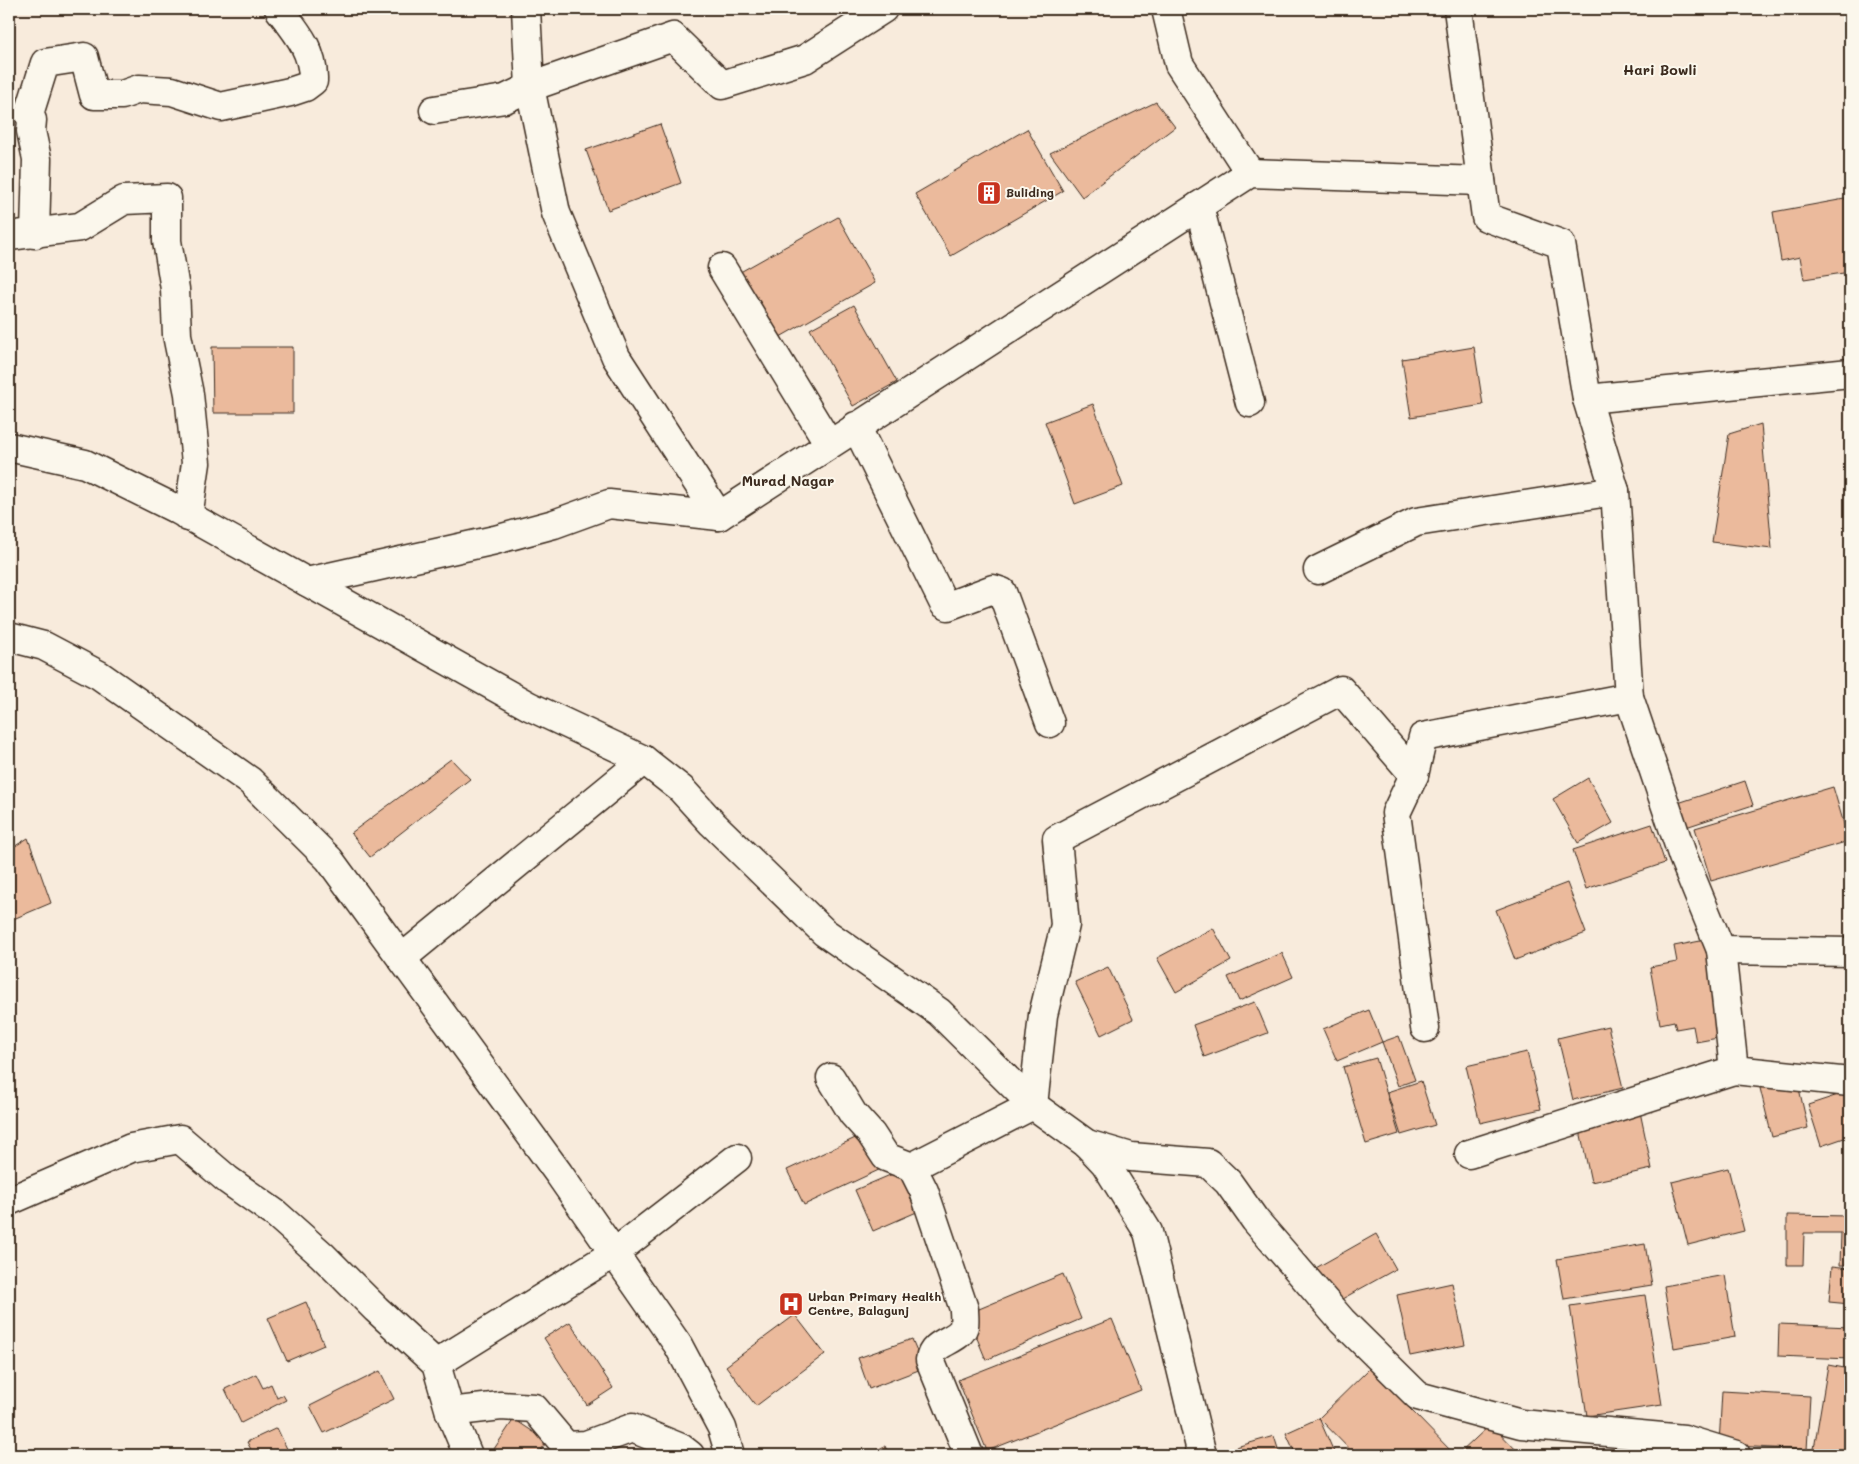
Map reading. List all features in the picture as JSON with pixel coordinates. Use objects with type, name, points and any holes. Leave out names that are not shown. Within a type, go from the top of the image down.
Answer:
[{"type":"street","points":[[188,517],[196,463],[189,394],[177,336],[174,289],[167,241],[167,198],[124,200],[80,227],[22,235],[37,159],[31,131],[32,120],[29,114],[45,62],[84,57],[94,94],[122,95],[138,89],[172,91],[221,107],[306,87],[313,81],[314,66],[308,51],[279,9]]},
{"type":"street","points":[[526,9],[530,87],[556,213],[616,357],[719,516]]},
{"type":"street","points":[[434,110],[504,99],[530,87],[673,37],[722,85],[805,59],[883,9]]},
{"type":"street","points":[[1166,9],[1179,64],[1250,173]]},
{"type":"street","points":[[1458,9],[1486,217],[1561,244],[1587,399],[1615,491],[1629,697],[1683,857],[1721,950],[1734,1070]]},
{"type":"street","points":[[307,582],[495,540],[554,524],[609,504],[719,516],[1250,173],[1481,181]]},
{"type":"street","points":[[1199,206],[1250,403]]},
{"type":"street","points":[[722,268],[829,444]]},
{"type":"street","points":[[1587,399],[1850,372]]},
{"type":"street","points":[[856,426],[944,604],[948,606],[993,589],[1002,592],[1050,722]]},
{"type":"street","points":[[9,447],[84,464],[188,517],[529,706],[644,760],[681,789],[712,823],[824,932],[940,1012],[1033,1105],[1087,1144],[1105,1163],[1148,1232],[1202,1455]]},
{"type":"street","points":[[1318,570],[1416,522],[1615,491]]},
{"type":"street","points":[[9,638],[44,646],[99,675],[250,781],[329,858],[559,1174],[678,1345],[722,1428],[730,1455]]},
{"type":"street","points":[[1033,1105],[1043,1015],[1065,925],[1057,840],[1341,690],[1414,775]]},
{"type":"street","points":[[1425,1028],[1396,813],[1414,775],[1423,737],[1629,697]]},
{"type":"street","points":[[402,958],[644,760]]},
{"type":"street","points":[[1721,950],[1850,952]]},
{"type":"street","points":[[1469,1154],[1734,1070],[1850,1082]]},
{"type":"street","points":[[831,1078],[853,1114],[871,1134],[886,1157],[912,1167],[924,1191],[964,1309],[964,1325],[961,1332],[936,1347],[931,1353],[930,1360],[969,1455]]},
{"type":"street","points":[[912,1167],[1033,1105]]},
{"type":"street","points":[[9,1201],[131,1148],[180,1139],[228,1180],[276,1214],[322,1255],[376,1309],[436,1364],[450,1412],[468,1455]]},
{"type":"street","points":[[1087,1144],[1131,1156],[1208,1163],[1228,1182],[1255,1220],[1342,1321],[1418,1396],[1520,1424],[1684,1439],[1736,1455]]},
{"type":"street","points":[[436,1364],[613,1254],[737,1158]]},
{"type":"street","points":[[450,1412],[501,1406],[534,1408],[562,1451],[586,1446],[632,1428],[681,1448],[690,1455]]},
{"type":"building","name":"Buliding","points":[[1156,102],[1175,127],[1082,197],[1050,153]]},
{"type":"building","points":[[660,124],[681,183],[608,210],[586,150]]},
{"type":"building","name":"Buliding","points":[[1027,129],[1063,191],[951,256],[915,194]]},
{"type":"building","points":[[1850,198],[1850,272],[1804,279],[1800,257],[1781,261],[1773,212]]},
{"type":"building","points":[[838,217],[875,283],[773,341],[735,275]]},
{"type":"building","points":[[854,305],[897,382],[853,406],[810,329]]},
{"type":"building","points":[[212,347],[293,347],[293,413],[213,413]]},
{"type":"building","points":[[1474,347],[1483,405],[1411,417],[1402,359]]},
{"type":"building","points":[[1093,404],[1123,486],[1075,504],[1045,422]]},
{"type":"building","points":[[1761,424],[1772,549],[1712,542],[1729,434]]},
{"type":"building","points":[[9,735],[16,739],[9,750]]},
{"type":"building","points":[[451,759],[470,779],[370,857],[351,833]]},
{"type":"building","points":[[1588,778],[1613,823],[1578,843],[1553,799]]},
{"type":"building","points":[[1745,781],[1753,805],[1680,829],[1672,805]]},
{"type":"building","points":[[1833,787],[1849,841],[1711,881],[1695,828]]},
{"type":"building","points":[[1652,824],[1665,863],[1586,889],[1573,850]]},
{"type":"building","points":[[28,838],[51,903],[11,920],[9,914],[9,850]]},
{"type":"building","points":[[1567,883],[1586,933],[1515,960],[1496,910]]},
{"type":"building","points":[[1213,928],[1231,961],[1176,992],[1157,958]]},
{"type":"building","points":[[1711,939],[1729,1036],[1696,1042],[1693,1026],[1676,1029],[1674,1021],[1660,1024],[1650,967],[1677,962],[1674,946]]},
{"type":"building","points":[[1282,953],[1293,977],[1239,1001],[1228,977]]},
{"type":"building","points":[[1108,967],[1133,1019],[1101,1035],[1075,982]]},
{"type":"building","points":[[1255,1002],[1268,1033],[1204,1057],[1193,1025]]},
{"type":"building","points":[[1369,1010],[1382,1042],[1337,1061],[1323,1029]]},
{"type":"building","points":[[1608,1026],[1623,1088],[1573,1100],[1558,1038]]},
{"type":"building","points":[[1399,1036],[1415,1080],[1398,1086],[1382,1042]]},
{"type":"building","points":[[1527,1052],[1541,1109],[1480,1123],[1466,1066]]},
{"type":"building","points":[[1376,1058],[1399,1134],[1366,1144],[1343,1067]]},
{"type":"building","points":[[1758,1080],[1798,1084],[1808,1128],[1772,1137]]},
{"type":"building","points":[[1421,1081],[1435,1125],[1401,1135],[1387,1092]]},
{"type":"building","points":[[1850,1091],[1850,1136],[1821,1146],[1808,1105]]},
{"type":"building","points":[[1639,1107],[1652,1169],[1591,1182],[1578,1121]]},
{"type":"building","points":[[866,1133],[883,1168],[804,1205],[787,1170]]},
{"type":"building","points":[[1728,1168],[1744,1231],[1688,1245],[1672,1182]]},
{"type":"building","points":[[902,1170],[919,1211],[873,1231],[855,1190]]},
{"type":"building","points":[[1787,1215],[1850,1216],[1850,1265],[1840,1265],[1841,1233],[1804,1233],[1803,1265],[1787,1265]]},
{"type":"building","points":[[1376,1234],[1396,1269],[1333,1304],[1314,1269]]},
{"type":"building","points":[[1645,1244],[1652,1285],[1564,1299],[1557,1259]]},
{"type":"building","points":[[1832,1266],[1850,1268],[1850,1304],[1829,1302]]},
{"type":"building","points":[[1063,1274],[1081,1319],[986,1360],[967,1314]]},
{"type":"building","points":[[1725,1275],[1735,1337],[1674,1348],[1664,1286]]},
{"type":"building","points":[[1452,1283],[1465,1345],[1410,1356],[1397,1295]]},
{"type":"building","points":[[1645,1295],[1662,1405],[1587,1416],[1570,1306]]},
{"type":"building","points":[[306,1302],[324,1345],[287,1361],[268,1318]]},
{"type":"building","points":[[795,1315],[825,1354],[756,1406],[726,1366]]},
{"type":"building","points":[[1112,1319],[1141,1390],[987,1451],[958,1380]]},
{"type":"building","points":[[570,1322],[613,1388],[587,1405],[544,1338]]},
{"type":"building","points":[[1779,1324],[1850,1327],[1850,1359],[1778,1356]]},
{"type":"building","points":[[912,1339],[924,1368],[869,1389],[858,1358]]},
{"type":"building","points":[[1828,1365],[1850,1369],[1850,1417],[1844,1455],[1813,1455]]},
{"type":"building","points":[[1370,1368],[1454,1454],[1355,1455],[1319,1418]]},
{"type":"building","points":[[380,1371],[394,1399],[324,1433],[310,1406]]},
{"type":"building","points":[[256,1374],[263,1388],[271,1384],[277,1398],[283,1395],[286,1400],[241,1423],[225,1389]]},
{"type":"building","points":[[1722,1391],[1810,1396],[1807,1450],[1719,1445]]},
{"type":"building","points":[[1319,1418],[1334,1452],[1327,1455],[1296,1455],[1286,1433]]},
{"type":"building","points":[[514,1419],[547,1441],[538,1455],[490,1455]]},
{"type":"building","points":[[1491,1424],[1521,1455],[1459,1454]]},
{"type":"building","points":[[277,1428],[290,1455],[254,1455],[247,1442]]},
{"type":"building","points":[[1274,1436],[1280,1455],[1239,1455],[1236,1447]]},
{"type":"building","points":[[885,1446],[889,1455],[866,1455]]},
{"type":"place","name":"Buliding","points":[[989,193]]},
{"type":"place","name":"Urban Primary Health Centre, Balagunj","points":[[791,1304]]},
{"type":"district","name":"Hari Bowli","points":[[1660,70]]},
{"type":"district","name":"Murad Nagar","points":[[788,481]]}]
